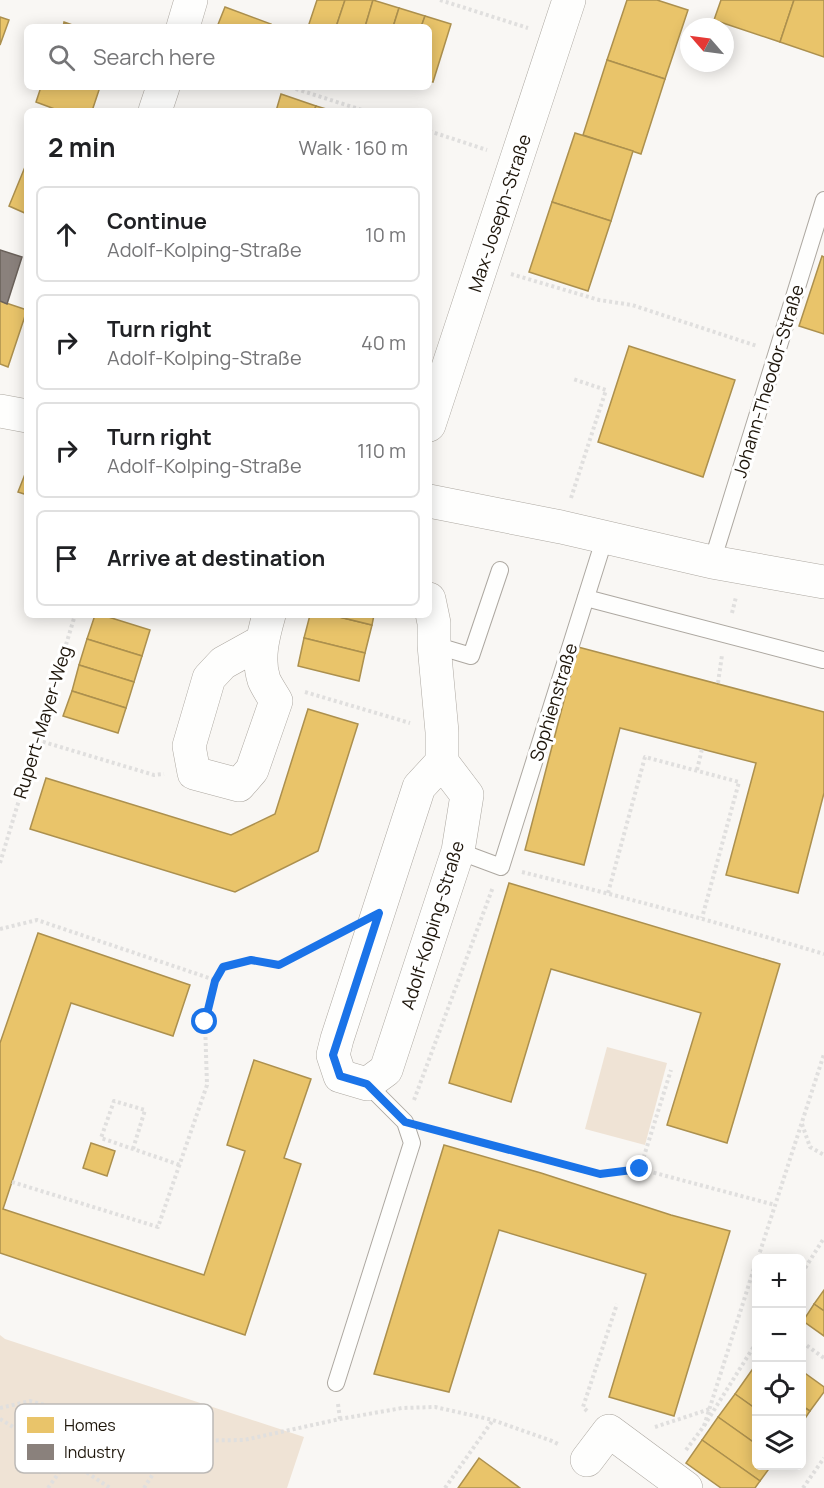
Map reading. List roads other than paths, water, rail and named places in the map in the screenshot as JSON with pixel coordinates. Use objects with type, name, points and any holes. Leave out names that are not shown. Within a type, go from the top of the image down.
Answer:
[{"type":"street","points":[[184,24],[191,0]]},
{"type":"street","name":"Max-Joseph-Straße","points":[[432,416],[569,0]]},
{"type":"street","points":[[157,108],[162,90]]},
{"type":"street","points":[[0,411],[24,415]]},
{"type":"street","points":[[432,502],[561,527],[712,562],[824,582]]},
{"type":"street","points":[[367,1084],[340,1076],[333,1055],[419,787],[442,747],[432,613]]},
{"type":"street","points":[[265,629],[261,663],[264,680],[276,701],[252,770],[239,785],[194,773],[189,746],[209,678],[223,663],[265,629]]},
{"type":"street","name":"Adolf-Kolping-Straße","points":[[367,1084],[386,1070],[458,851],[466,795],[442,747]]},
{"type":"street","points":[[587,1460],[609,1431],[677,1482]]},
{"type":"lane","name":"Johann-Theodor-Straße","points":[[712,562],[824,200]]},
{"type":"lane","name":"Sophienstraße","points":[[458,851],[501,867],[605,537]]},
{"type":"lane","points":[[434,645],[471,656],[500,570]]},
{"type":"lane","points":[[586,598],[823,660]]},
{"type":"lane","points":[[336,1383],[412,1143],[405,1122],[367,1084]]}]
